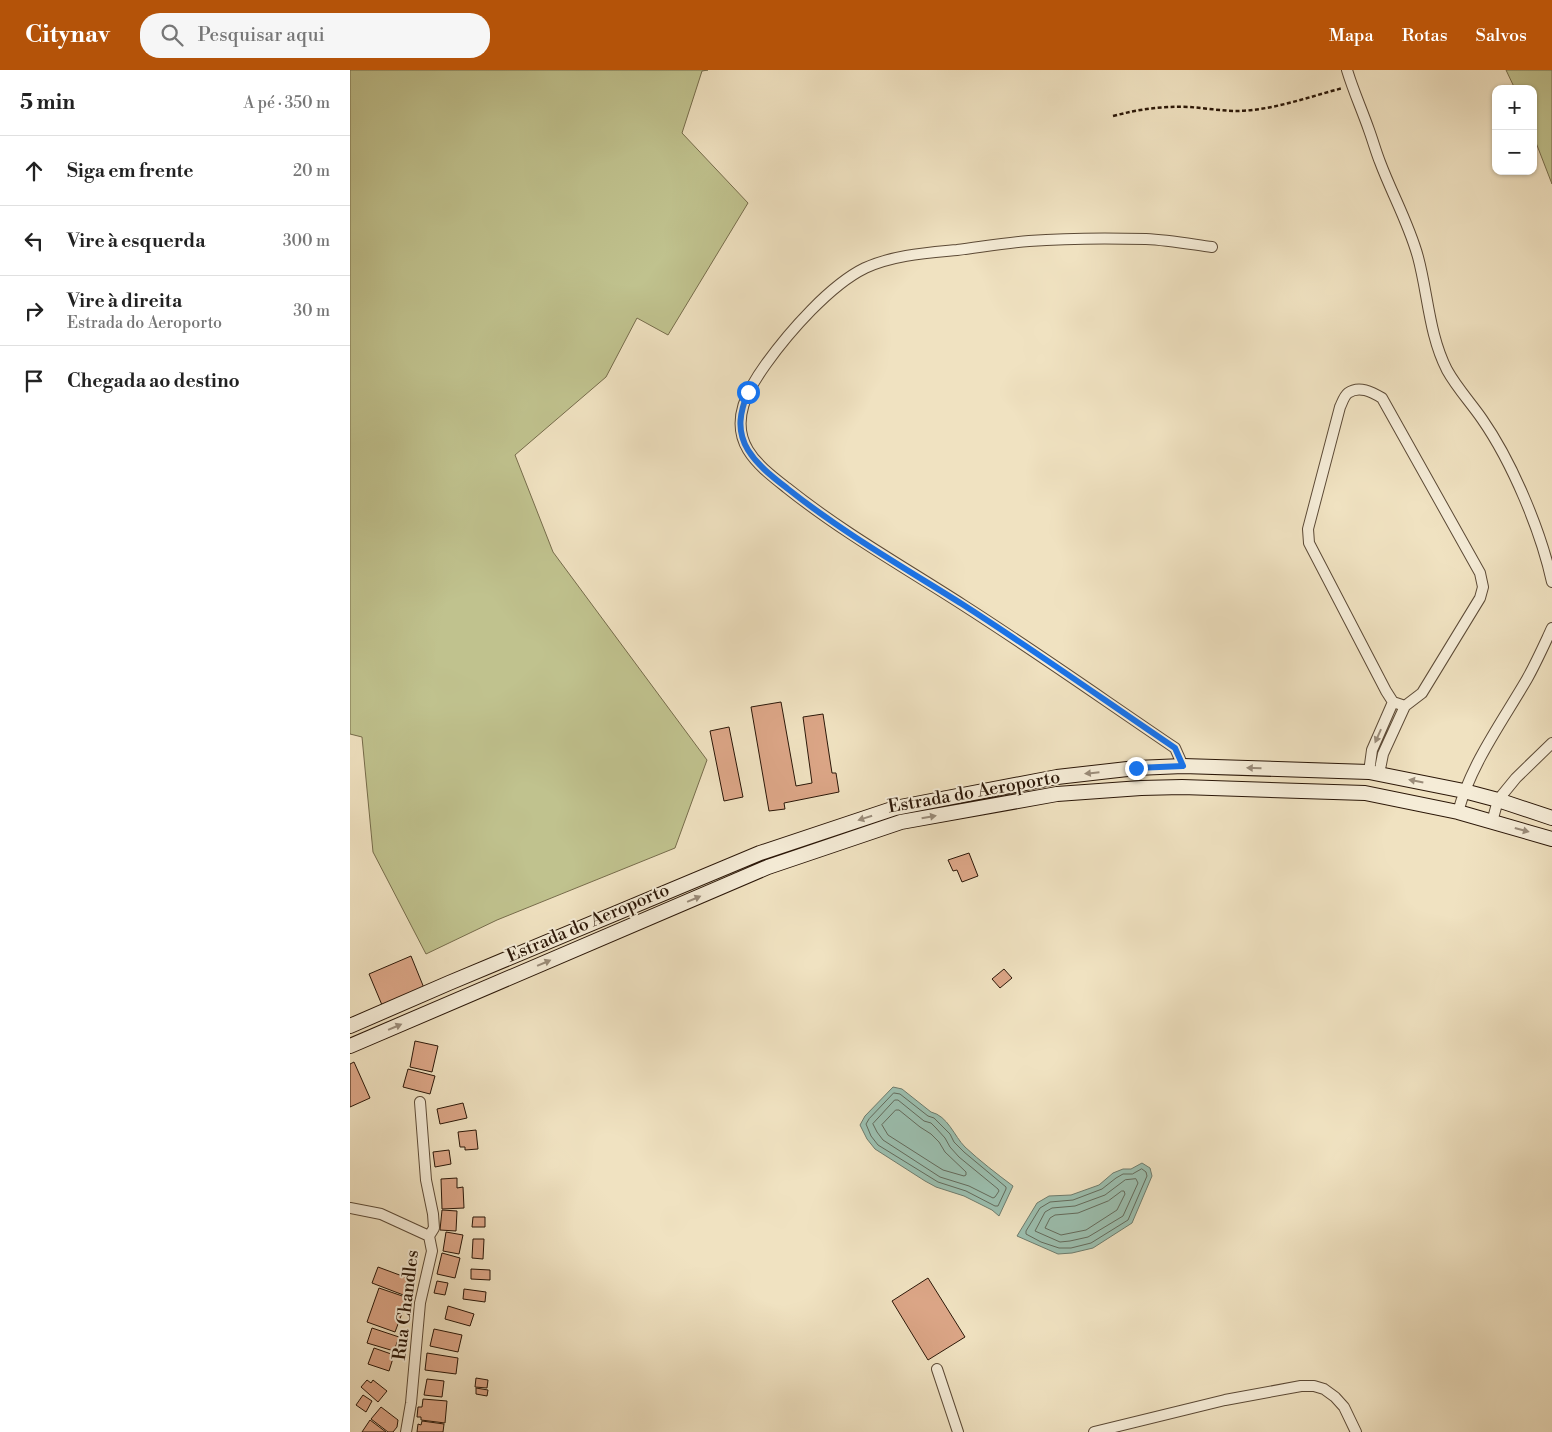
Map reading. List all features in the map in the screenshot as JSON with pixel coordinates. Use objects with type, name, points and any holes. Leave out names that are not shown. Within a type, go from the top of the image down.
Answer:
[{"type":"main road","name":"Estrada do Aeroporto","points":[[350,1026],[760,853],[895,808],[1057,777],[1136,768],[1183,766],[1374,773],[1464,791],[1552,818]]},
{"type":"main road","name":"Estrada do Aeroporto","points":[[350,1046],[768,867],[901,822],[1056,794],[1182,787],[1365,793],[1458,812],[1552,839]]},
{"type":"street","points":[[1347,70],[1380,163],[1398,202],[1418,256],[1437,345],[1447,370],[1483,420],[1522,492],[1549,566],[1552,582]]},
{"type":"street","points":[[1183,766],[1175,748],[986,619],[857,538],[804,502],[761,466],[748,449],[741,433],[740,420],[742,407],[748,392],[778,348],[835,288],[866,268],[902,256],[1027,241],[1148,239],[1212,247]]},
{"type":"street","points":[[1374,773],[1405,706],[1422,693],[1480,598],[1483,588],[1480,573],[1382,398],[1370,391],[1356,389],[1346,394],[1340,407],[1308,529],[1309,543],[1386,691],[1393,702],[1405,706]]},
{"type":"street","points":[[1458,812],[1464,791],[1511,703],[1534,666],[1552,628]]},
{"type":"street","points":[[1374,773],[1372,750],[1393,702]]},
{"type":"street","points":[[1492,822],[1498,800],[1521,772],[1552,743]]},
{"type":"street","points":[[420,1102],[426,1180],[434,1228],[429,1236]]},
{"type":"street","name":"Rua Chandles","points":[[350,1208],[381,1214],[429,1236],[432,1251],[420,1303],[411,1403],[406,1432]]},
{"type":"street","points":[[937,1369],[958,1432]]},
{"type":"street","points":[[1094,1432],[1225,1400],[1301,1386],[1314,1386],[1324,1389],[1335,1397],[1344,1407],[1356,1432]]},
{"type":"path","points":[[1113,116],[1140,109],[1164,107],[1237,111],[1260,109],[1289,103],[1352,85]]},
{"type":"green space","points":[[350,70],[708,70],[702,71],[682,133],[748,203],[668,335],[637,318],[606,377],[515,455],[553,552],[707,760],[675,848],[497,920],[426,954],[373,852],[362,737],[350,734]]},
{"type":"green space","points":[[1506,70],[1552,70],[1552,184],[1537,145],[1537,85],[1513,85]]},
{"type":"water","points":[[893,1087],[902,1089],[931,1112],[942,1118],[965,1147],[1013,1186],[999,1216],[992,1210],[964,1196],[936,1187],[875,1149],[860,1125],[865,1116]]},
{"type":"water","points":[[1142,1163],[1150,1168],[1152,1176],[1132,1223],[1093,1248],[1058,1254],[1017,1236],[1037,1203],[1049,1196],[1071,1195],[1099,1185],[1113,1173],[1123,1169],[1131,1169]]},
{"type":"building","points":[[781,702],[796,786],[812,783],[803,717],[823,714],[832,773],[836,773],[839,792],[784,803],[785,809],[769,811],[751,707]]},
{"type":"building","points":[[729,727],[743,797],[724,801],[710,731]]},
{"type":"building","points":[[969,853],[978,876],[962,882],[957,870],[953,871],[948,860]]},
{"type":"building","points":[[411,956],[424,988],[382,1005],[369,974]]},
{"type":"building","points":[[1004,969],[1012,978],[1000,988],[992,979]]},
{"type":"building","points":[[415,1041],[438,1046],[432,1072],[410,1067]]},
{"type":"building","points":[[354,1062],[370,1098],[350,1107],[350,1064]]},
{"type":"building","points":[[408,1069],[435,1076],[430,1094],[403,1087]]},
{"type":"building","points":[[463,1103],[467,1118],[440,1124],[437,1109]]},
{"type":"building","points":[[476,1130],[478,1149],[465,1150],[465,1147],[460,1147],[458,1132]]},
{"type":"building","points":[[449,1150],[451,1164],[435,1167],[433,1152]]},
{"type":"building","points":[[457,1178],[457,1188],[463,1187],[464,1208],[442,1209],[441,1179]]},
{"type":"building","points":[[442,1210],[457,1211],[456,1231],[440,1230]]},
{"type":"building","points":[[473,1217],[485,1217],[485,1227],[472,1227]]},
{"type":"building","points":[[446,1232],[463,1235],[459,1254],[443,1251]]},
{"type":"building","points":[[473,1239],[484,1239],[483,1259],[472,1258]]},
{"type":"building","points":[[442,1253],[460,1258],[455,1278],[437,1274]]},
{"type":"building","points":[[378,1267],[413,1280],[406,1296],[372,1283]]},
{"type":"building","points":[[471,1269],[490,1270],[490,1280],[471,1279]]},
{"type":"building","points":[[928,1278],[965,1337],[928,1360],[892,1301]]},
{"type":"building","points":[[437,1281],[448,1283],[445,1295],[434,1293]]},
{"type":"building","points":[[379,1288],[411,1299],[407,1309],[404,1308],[395,1332],[367,1322]]},
{"type":"building","points":[[464,1289],[486,1292],[485,1302],[463,1299]]},
{"type":"building","points":[[448,1306],[474,1314],[470,1326],[445,1319]]},
{"type":"building","points":[[372,1328],[399,1337],[394,1351],[367,1343]]},
{"type":"building","points":[[434,1329],[462,1335],[458,1352],[430,1346]]},
{"type":"building","points":[[374,1348],[394,1355],[389,1371],[368,1364]]},
{"type":"building","points":[[427,1353],[458,1358],[456,1374],[425,1370]]},
{"type":"building","points":[[476,1378],[488,1380],[487,1388],[475,1387]]},
{"type":"building","points":[[427,1379],[444,1381],[442,1397],[424,1395]]},
{"type":"building","points":[[367,1380],[371,1383],[373,1380],[387,1391],[378,1402],[361,1387]]},
{"type":"building","points":[[476,1388],[488,1390],[487,1396],[476,1394]]},
{"type":"building","points":[[363,1395],[372,1401],[366,1412],[356,1405]]},
{"type":"building","points":[[423,1399],[447,1401],[445,1423],[421,1420],[421,1417],[417,1417],[418,1407],[422,1407]]},
{"type":"building","points":[[381,1407],[398,1420],[397,1427],[393,1432],[388,1432],[371,1419]]},
{"type":"building","points":[[370,1420],[386,1432],[362,1432]]},
{"type":"building","points":[[422,1421],[444,1424],[443,1432],[417,1432],[418,1424],[421,1425]]},
{"type":"route","points":[[748,392],[742,407],[741,433],[748,449],[761,466],[775,479],[804,502],[857,538],[986,619],[1175,748],[1183,766],[1136,768]]}]
